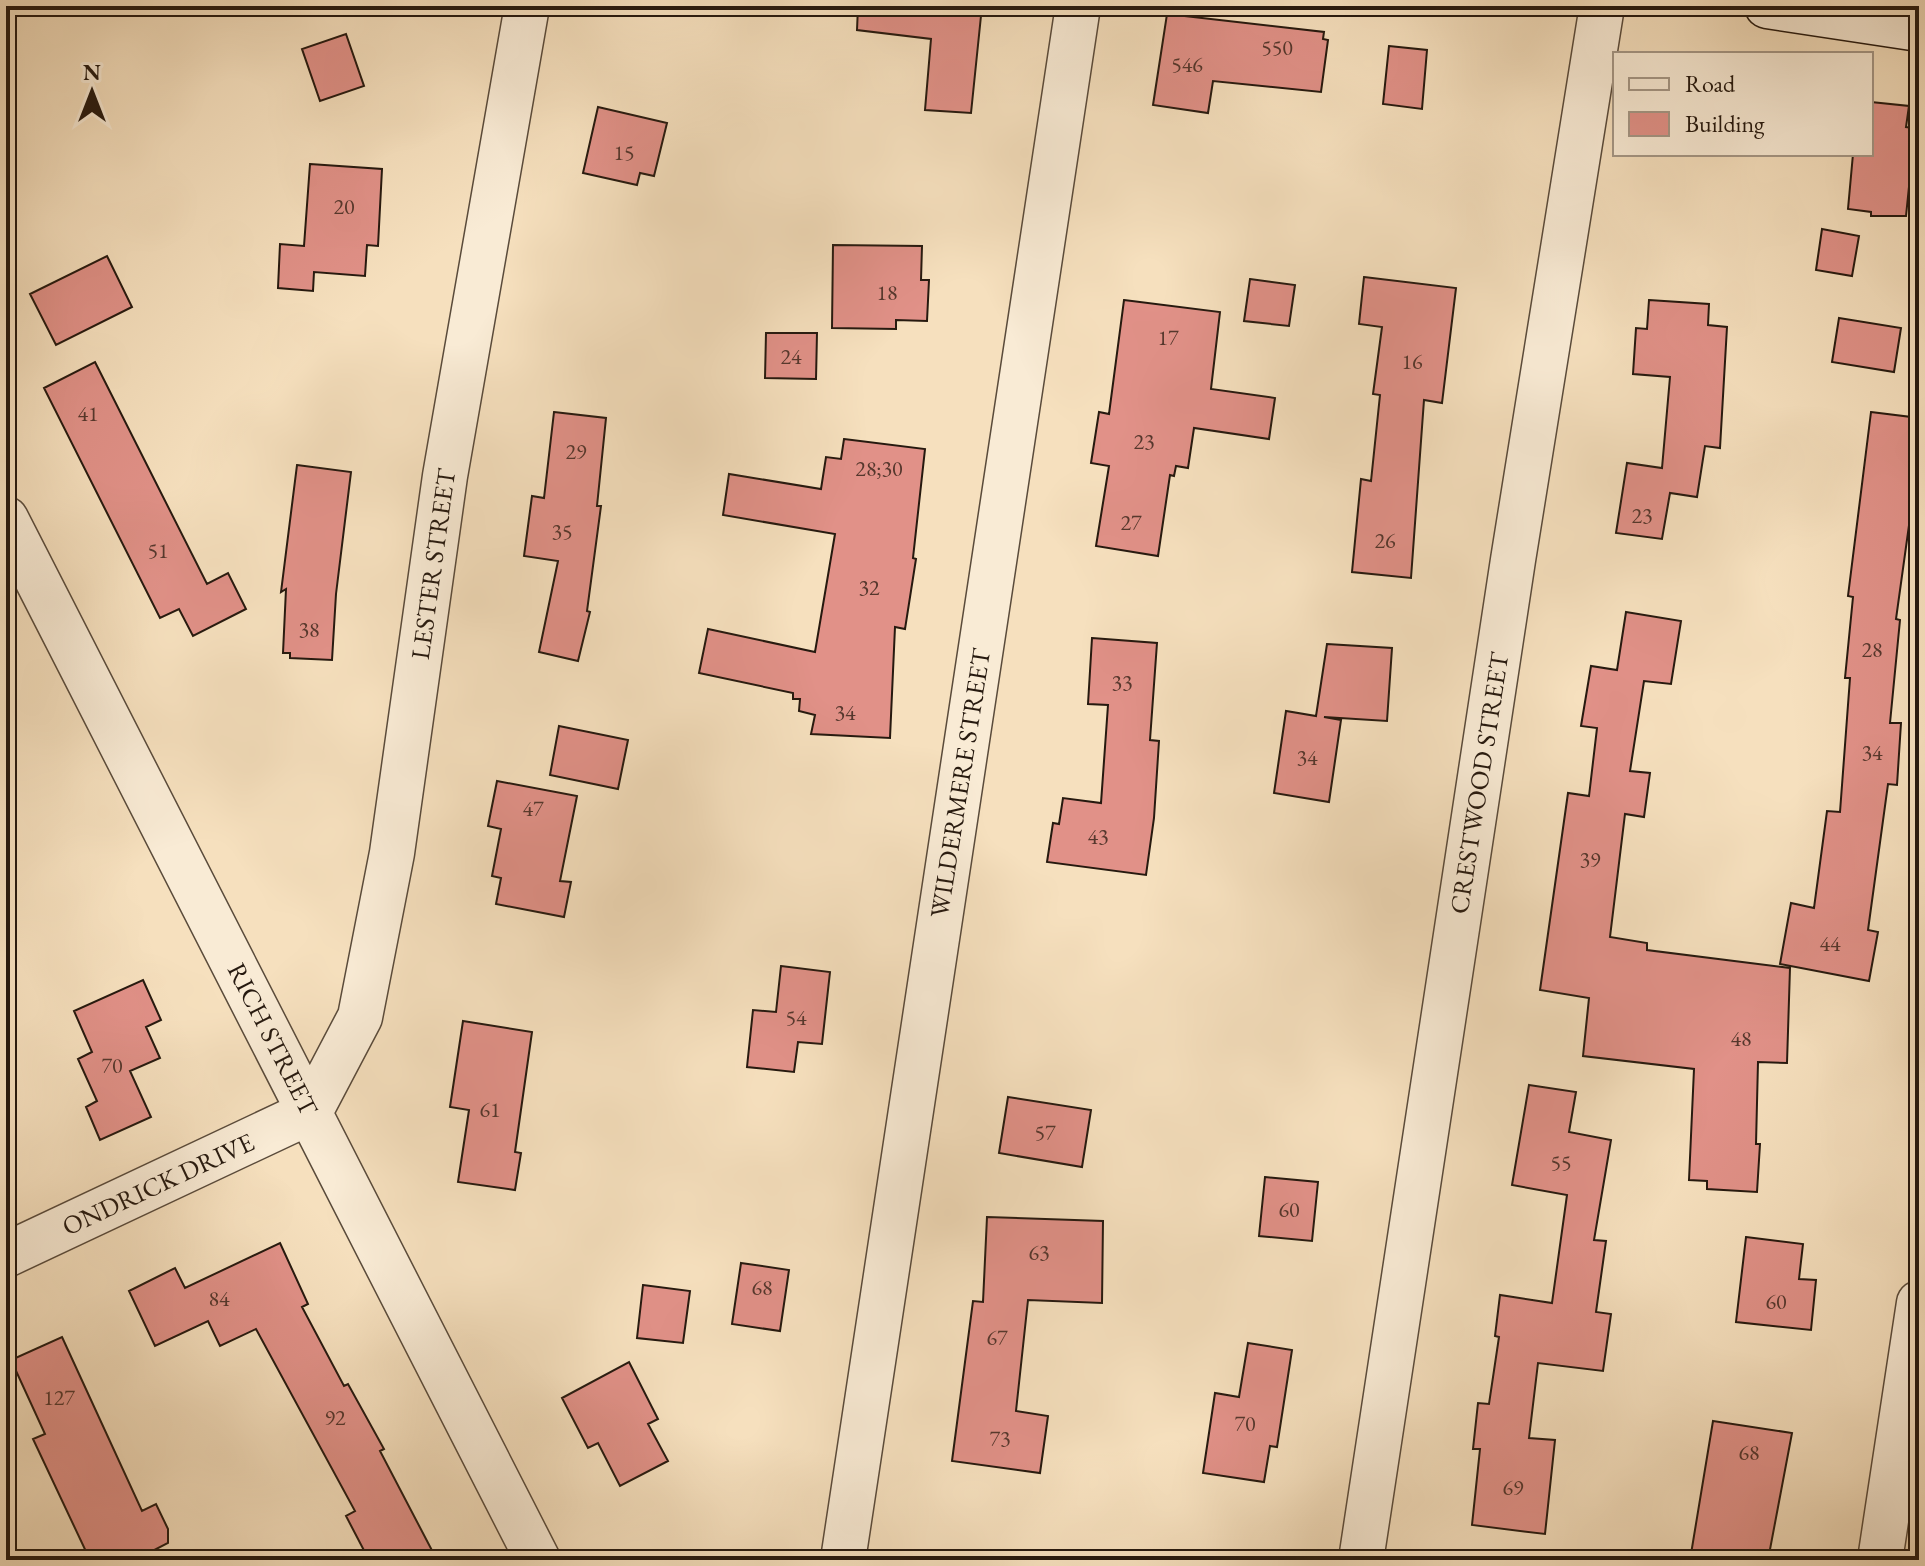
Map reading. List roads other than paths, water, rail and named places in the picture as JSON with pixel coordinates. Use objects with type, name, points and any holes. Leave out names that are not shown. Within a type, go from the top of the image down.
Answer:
[{"type":"street","name":"LESTER STREET","points":[[310,1112],[360,1017],[392,853],[445,476],[527,6]]},
{"type":"street","name":"WILDERMERE STREET","points":[[843,1560],[1078,6]]},
{"type":"street","name":"CRESTWOOD STREET","points":[[1361,1560],[1513,560],[1602,6]]},
{"type":"street","points":[[1767,6],[1919,29]]},
{"type":"street","name":"RICH STREET","points":[[6,519],[538,1560]]},
{"type":"street","name":"ONDRICK DRIVE","points":[[6,1255],[310,1112]]},
{"type":"street","points":[[1880,1560],[1919,1303]]}]
